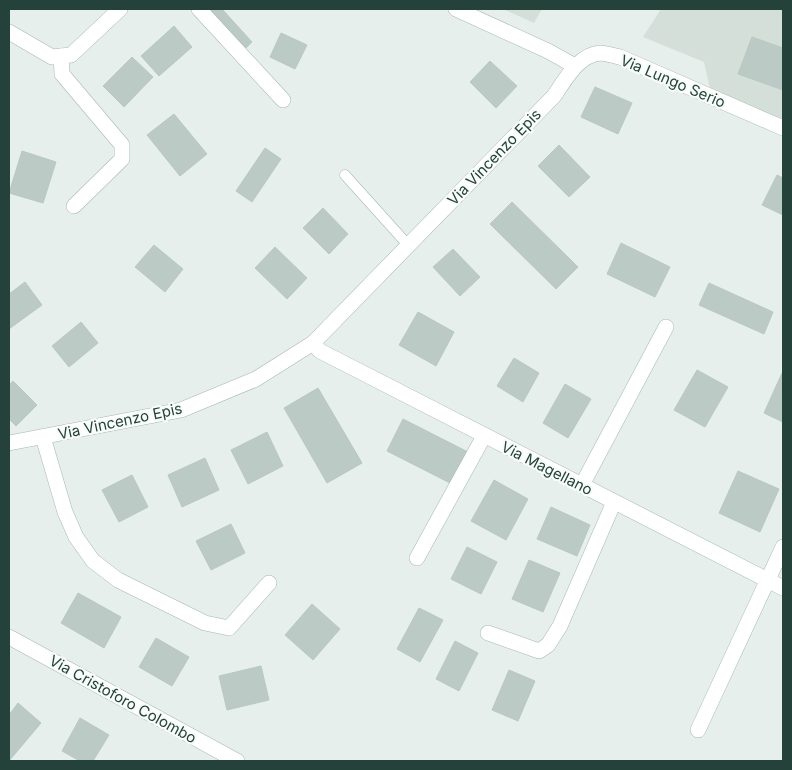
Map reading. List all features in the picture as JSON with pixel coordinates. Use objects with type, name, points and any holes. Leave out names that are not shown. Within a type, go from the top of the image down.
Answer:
[{"type":"street","points":[[9,32],[52,57],[70,55],[120,9]]},
{"type":"street","points":[[199,9],[283,100]]},
{"type":"street","points":[[456,9],[548,51],[575,66]]},
{"type":"street","name":"Via Lungo Serio","points":[[575,66],[600,53],[620,57],[783,128]]},
{"type":"street","points":[[61,56],[62,74],[122,145],[122,159],[74,206]]},
{"type":"street","name":"Via Vincenzo Epis","points":[[9,443],[181,410],[256,380],[313,343],[554,96],[575,66]]},
{"type":"street","points":[[582,486],[666,327]]},
{"type":"street","name":"Via Magellano","points":[[313,343],[320,351],[783,588]]},
{"type":"street","points":[[417,558],[484,436]]},
{"type":"street","name":"Via Vincenzo Epis","points":[[43,437],[64,512],[76,537],[93,561],[118,580],[205,623],[229,628],[269,582]]},
{"type":"street","points":[[488,632],[539,651],[548,645],[560,626],[614,502]]},
{"type":"street","points":[[698,730],[783,547]]},
{"type":"street","name":"Via Cristoforo Colombo","points":[[9,637],[237,761]]},
{"type":"lane","points":[[345,175],[408,244]]},
{"type":"shaded area","points":[[503,9],[542,9],[534,23]]},
{"type":"shaded area","points":[[661,9],[783,9],[783,120],[710,89],[704,62],[643,37]]},
{"type":"building","points":[[202,9],[222,9],[252,42],[242,52]]},
{"type":"building","points":[[174,26],[192,47],[159,76],[141,56]]},
{"type":"building","points":[[281,33],[307,45],[295,69],[270,57]]},
{"type":"building","points":[[752,37],[783,48],[783,90],[738,74]]},
{"type":"building","points":[[132,57],[153,77],[124,107],[103,86]]},
{"type":"building","points":[[490,61],[517,86],[496,108],[470,82]]},
{"type":"building","points":[[595,87],[632,103],[618,134],[581,117]]},
{"type":"building","points":[[174,114],[207,154],[180,176],[147,135]]},
{"type":"building","points":[[559,145],[590,177],[569,197],[538,166]]},
{"type":"building","points":[[265,148],[281,159],[252,202],[236,191]]},
{"type":"building","points":[[22,151],[56,162],[43,203],[9,193]]},
{"type":"building","points":[[777,175],[783,178],[783,215],[762,205]]},
{"type":"building","points":[[512,202],[578,267],[556,289],[490,224]]},
{"type":"building","points":[[323,208],[348,234],[329,254],[303,228]]},
{"type":"building","points":[[621,243],[670,267],[655,297],[607,274]]},
{"type":"building","points":[[154,245],[183,269],[165,292],[135,267]]},
{"type":"building","points":[[275,247],[307,278],[287,299],[255,268]]},
{"type":"building","points":[[453,249],[480,277],[460,296],[433,267]]},
{"type":"building","points":[[25,282],[42,305],[9,329],[9,294]]},
{"type":"building","points":[[709,283],[773,312],[764,334],[699,305]]},
{"type":"building","points":[[418,312],[454,332],[436,366],[399,345]]},
{"type":"building","points":[[81,322],[98,343],[69,367],[52,346]]},
{"type":"building","points":[[514,358],[539,373],[523,402],[497,386]]},
{"type":"building","points":[[697,370],[728,387],[705,427],[674,410]]},
{"type":"building","points":[[783,374],[783,422],[764,413]]},
{"type":"building","points":[[13,381],[37,405],[16,426],[9,419],[9,385]]},
{"type":"building","points":[[565,384],[591,399],[568,438],[543,423]]},
{"type":"building","points":[[318,388],[362,463],[327,483],[284,408]]},
{"type":"building","points":[[403,419],[468,452],[452,484],[387,451]]},
{"type":"building","points":[[267,432],[283,466],[248,484],[231,450]]},
{"type":"building","points":[[205,458],[219,490],[182,507],[168,475]]},
{"type":"building","points":[[738,471],[779,489],[760,532],[719,513]]},
{"type":"building","points":[[132,475],[148,507],[119,522],[102,490]]},
{"type":"building","points":[[494,480],[528,499],[506,540],[471,521]]},
{"type":"building","points":[[551,507],[590,525],[577,556],[537,539]]},
{"type":"building","points":[[231,524],[245,553],[211,570],[196,541]]},
{"type":"building","points":[[467,547],[497,562],[481,594],[451,579]]},
{"type":"building","points":[[529,560],[560,573],[543,612],[512,599]]},
{"type":"building","points":[[78,593],[121,617],[104,648],[61,623]]},
{"type":"building","points":[[312,604],[340,629],[313,660],[285,635]]},
{"type":"building","points":[[419,608],[443,620],[420,662],[397,649]]},
{"type":"building","points":[[156,638],[189,657],[172,686],[139,667]]},
{"type":"building","points":[[455,641],[478,653],[459,691],[436,679]]},
{"type":"building","points":[[261,666],[269,700],[227,710],[219,676]]},
{"type":"building","points":[[509,670],[535,681],[518,721],[492,710]]},
{"type":"building","points":[[18,703],[41,723],[9,761],[9,715]]},
{"type":"building","points":[[80,718],[109,735],[93,761],[80,761],[62,751]]}]
